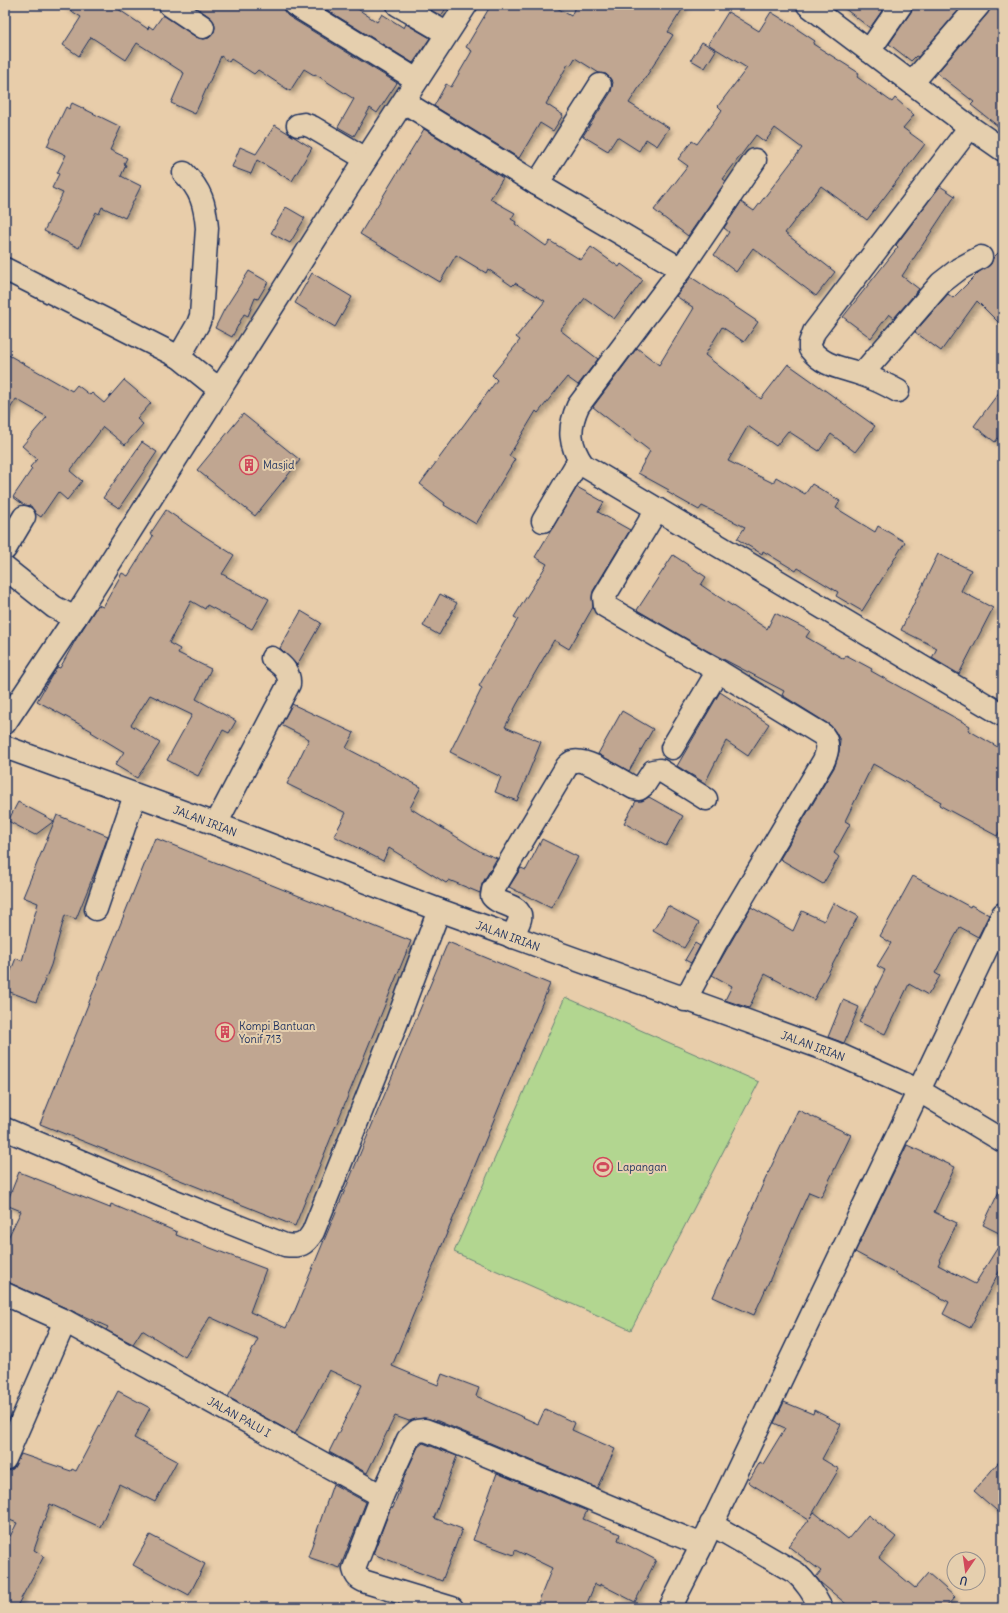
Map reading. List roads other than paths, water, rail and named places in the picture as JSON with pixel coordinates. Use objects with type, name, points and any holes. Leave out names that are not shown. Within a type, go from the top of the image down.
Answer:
[{"type":"street","points":[[170,5],[203,27]]},
{"type":"street","points":[[295,5],[417,80]]},
{"type":"street","points":[[398,5],[446,33]]},
{"type":"street","points":[[5,723],[75,618],[216,385],[404,102],[446,33],[466,5]]},
{"type":"street","points":[[808,5],[970,127],[1003,150]]},
{"type":"street","points":[[869,51],[901,5]]},
{"type":"street","points":[[912,83],[979,5]]},
{"type":"street","points":[[537,184],[600,85]]},
{"type":"street","points":[[404,102],[537,184],[682,269]]},
{"type":"street","points":[[298,125],[304,124],[312,127],[366,159]]},
{"type":"street","points":[[898,391],[862,374],[821,361],[810,349],[810,344],[814,332],[970,127]]},
{"type":"street","points":[[755,160],[682,269],[578,406],[574,415],[571,430],[572,445],[583,465],[1003,715]]},
{"type":"street","points":[[182,360],[200,316],[207,228],[206,213],[199,190],[184,173]]},
{"type":"street","points":[[862,374],[941,283],[959,269],[981,257]]},
{"type":"street","points":[[5,269],[182,360],[216,385]]},
{"type":"street","points":[[543,520],[579,460]]},
{"type":"street","points":[[657,509],[604,597],[604,606],[718,671],[823,734],[826,739],[827,752],[715,944],[685,1000]]},
{"type":"street","points":[[5,549],[24,517]]},
{"type":"street","points":[[5,568],[54,607],[75,618]]},
{"type":"street","points":[[216,824],[289,684],[288,674],[284,668],[272,658]]},
{"type":"street","points":[[672,748],[718,671]]},
{"type":"street","name":"JALAN IRIAN","points":[[5,747],[136,794],[512,937],[833,1052],[918,1090],[1003,1141]]},
{"type":"street","points":[[512,937],[520,918],[519,912],[495,900],[492,896],[493,890],[567,766],[572,762],[581,761],[639,790],[653,771],[660,770],[706,800]]},
{"type":"street","points":[[96,909],[136,794]]},
{"type":"street","points":[[5,1129],[165,1197],[286,1245],[301,1245],[308,1241],[313,1232],[395,1027],[439,910]]},
{"type":"street","points":[[670,1608],[702,1545],[1003,914]]},
{"type":"street","name":"JALAN PALU I","points":[[5,1294],[64,1321],[382,1496]]},
{"type":"street","points":[[5,1459],[64,1321]]},
{"type":"street","points":[[452,1608],[366,1582],[359,1579],[355,1575],[354,1569],[382,1496],[408,1439],[416,1431],[425,1430],[702,1545]]},
{"type":"street","points":[[711,1524],[796,1573],[805,1581],[821,1608]]},
{"type":"place","name":"Masjid","points":[[249,465]]},
{"type":"place","name":"Kompi Bantuan Yonif 713","points":[[225,1032]]},
{"type":"place","name":"Lapangan","points":[[603,1167]]}]
